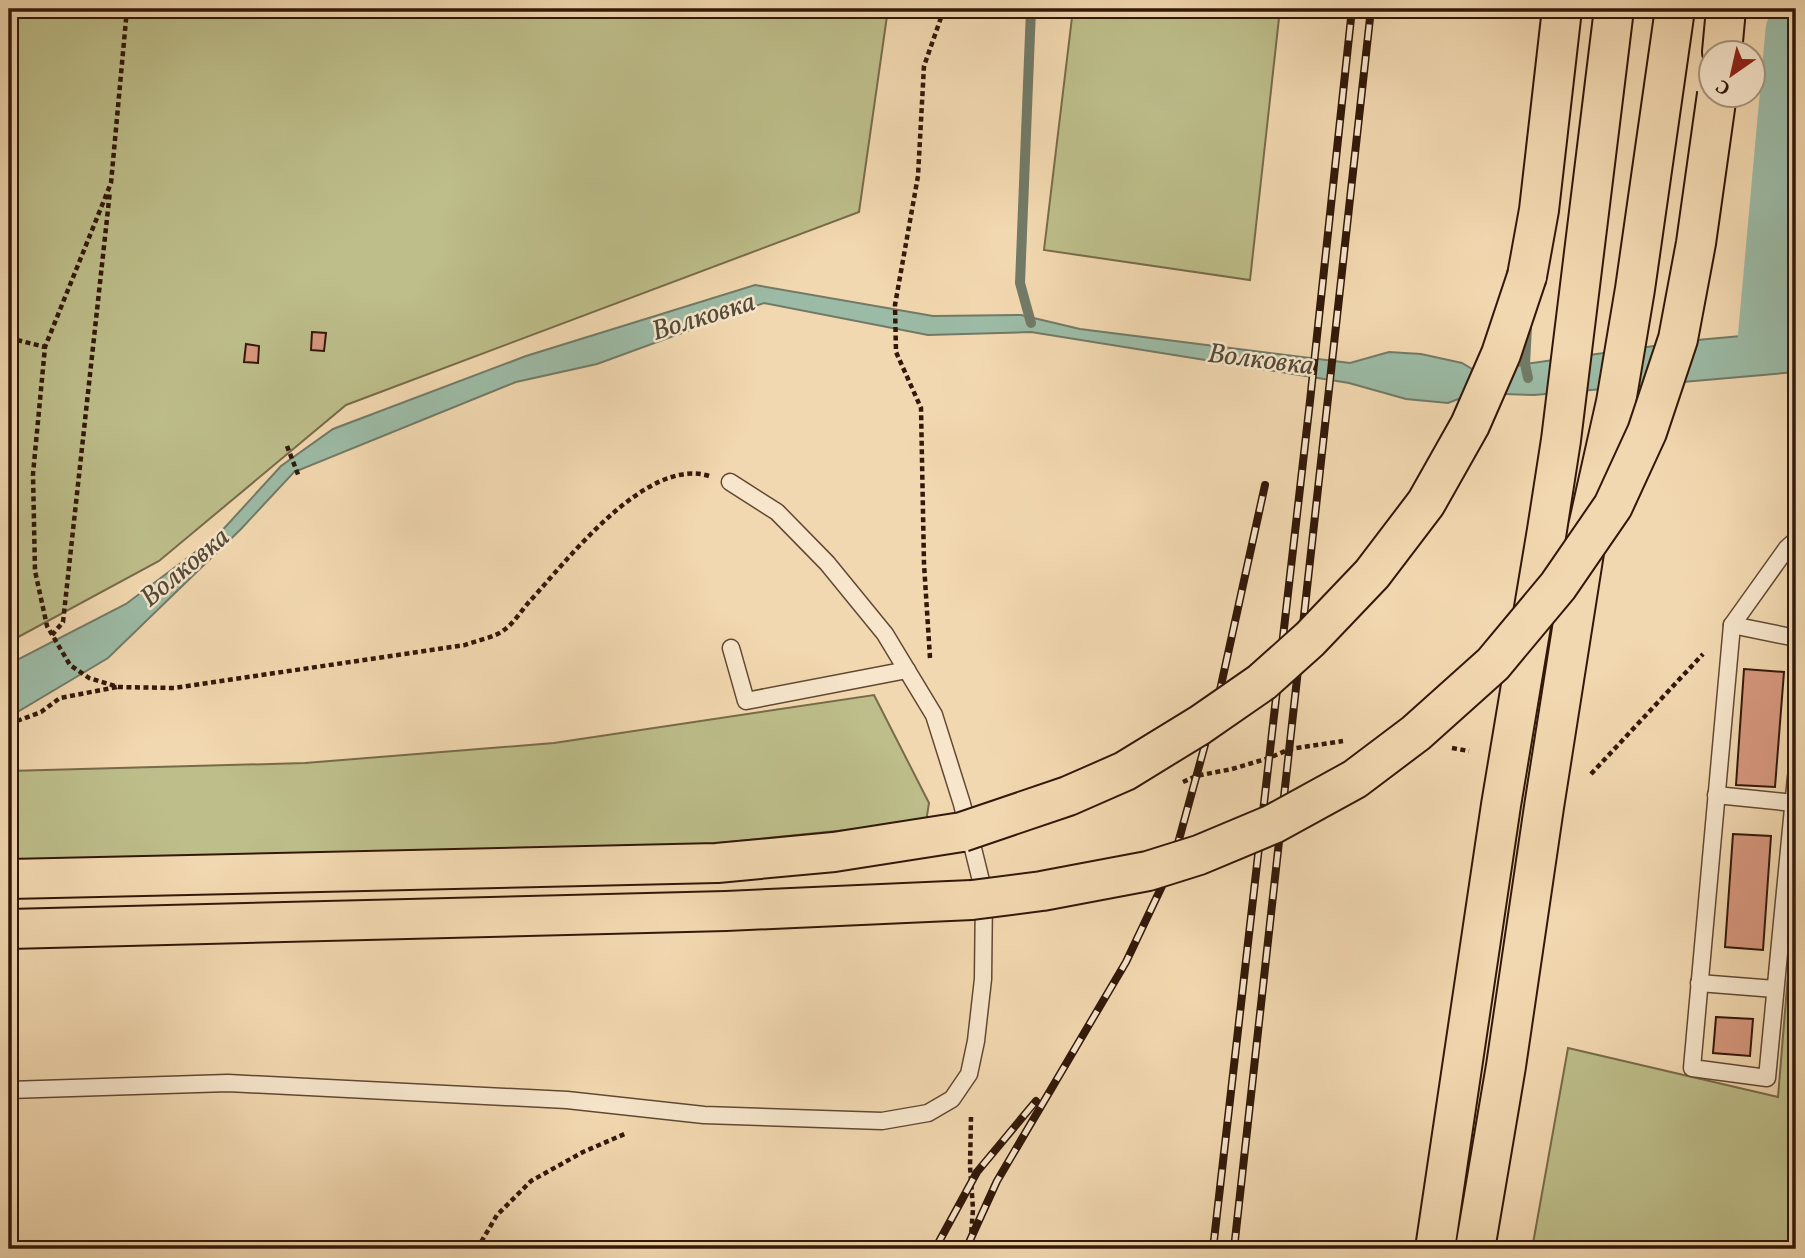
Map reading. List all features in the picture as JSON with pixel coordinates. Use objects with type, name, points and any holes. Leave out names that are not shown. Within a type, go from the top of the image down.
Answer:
[{"type":"highway","points":[[1435,1249],[1501,805],[1561,440],[1614,9]]},
{"type":"highway","points":[[1475,1249],[1506,1066],[1588,527],[1616,402],[1635,289],[1675,9]]},
{"type":"highway","points":[[1723,38],[1726,9]]},
{"type":"highway","points":[[9,879],[717,863],[834,852],[962,832],[1069,796],[1125,771],[1200,725],[1262,682],[1310,639],[1372,574],[1426,503],[1475,413],[1501,354],[1527,275],[1539,210],[1561,24]]},
{"type":"highway","points":[[9,929],[726,911],[972,900],[1042,891],[1148,871],[1199,855],[1273,824],[1355,779],[1416,733],[1493,664],[1558,586],[1613,506],[1647,432],[1678,339],[1696,243],[1715,108]]},
{"type":"lane","points":[[9,1090],[228,1083],[567,1100],[704,1115],[882,1121],[928,1113],[952,1098],[969,1074],[976,1041],[983,979],[984,893],[962,804],[934,715],[885,634],[827,564],[778,512],[730,482]]},
{"type":"lane","points":[[1796,540],[1787,548],[1732,625],[1692,1068],[1767,1078],[1796,777]]},
{"type":"lane","points":[[1732,625],[1796,638]]},
{"type":"lane","points":[[730,648],[746,701],[907,670]]},
{"type":"lane","points":[[1716,795],[1794,803]]},
{"type":"lane","points":[[1699,983],[1775,989]]},
{"type":"path","points":[[52,635],[63,622],[111,183],[127,9]]},
{"type":"path","points":[[930,660],[923,564],[922,408],[896,352],[895,305],[918,176],[924,66],[944,9]]},
{"type":"path","points":[[111,183],[44,347],[33,474],[35,570],[47,625],[70,665],[89,678],[118,687]]},
{"type":"path","points":[[9,338],[44,347]]},
{"type":"path","points":[[287,446],[299,477]]},
{"type":"path","points":[[9,724],[41,712],[60,698],[118,687],[174,688],[465,645],[503,631],[597,527],[643,490],[671,476],[701,473],[730,482]]},
{"type":"path","points":[[1591,774],[1732,625]]},
{"type":"path","points":[[1183,781],[1269,758],[1290,749],[1354,740]]},
{"type":"path","points":[[1444,747],[1469,751]]},
{"type":"path","points":[[969,1074],[973,1209],[970,1249]]},
{"type":"path","points":[[477,1249],[497,1215],[531,1181],[583,1152],[632,1130]]},
{"type":"green space","points":[[9,9],[888,9],[859,212],[346,405],[159,561],[9,642]]},
{"type":"green space","points":[[1073,9],[1280,9],[1250,280],[1044,250]]},
{"type":"green space","points":[[874,695],[929,803],[926,822],[689,846],[9,860],[9,771],[305,763],[554,743]]},
{"type":"green space","points":[[1796,877],[1796,1249],[1532,1249],[1568,1048],[1778,1097]]},
{"type":"water","name":"Волковка","points":[[755,285],[933,316],[1021,315],[1080,329],[1350,363],[1389,352],[1421,354],[1462,363],[1482,375],[1525,364],[1697,340],[1796,331],[1796,372],[1534,395],[1474,393],[1448,403],[1406,399],[1349,383],[1031,332],[928,335],[764,303],[597,364],[516,382],[294,472],[241,529],[108,658],[9,717],[9,664],[126,604],[218,535],[281,466],[333,429],[526,356]]},
{"type":"building","points":[[312,332],[326,333],[324,351],[311,350]]},
{"type":"building","points":[[246,344],[259,346],[258,363],[244,362]]},
{"type":"building","points":[[1744,669],[1784,672],[1775,787],[1736,785]]},
{"type":"building","points":[[1733,834],[1771,836],[1763,950],[1725,947]]},
{"type":"building","points":[[1716,1017],[1753,1019],[1750,1056],[1713,1053]]},
{"type":"waterway","points":[[1031,9],[1020,283],[1031,323]]},
{"type":"waterway","points":[[1768,341],[1796,31]]},
{"type":"waterway","points":[[1527,327],[1525,364],[1528,378]]},
{"type":"railway","points":[[1213,1249],[1352,9]]},
{"type":"railway","points":[[1234,1249],[1371,9]]},
{"type":"railway","points":[[966,1249],[997,1181],[1126,962],[1172,865],[1220,690],[1265,485]]},
{"type":"railway","points":[[935,1249],[977,1172],[1036,1101]]}]
